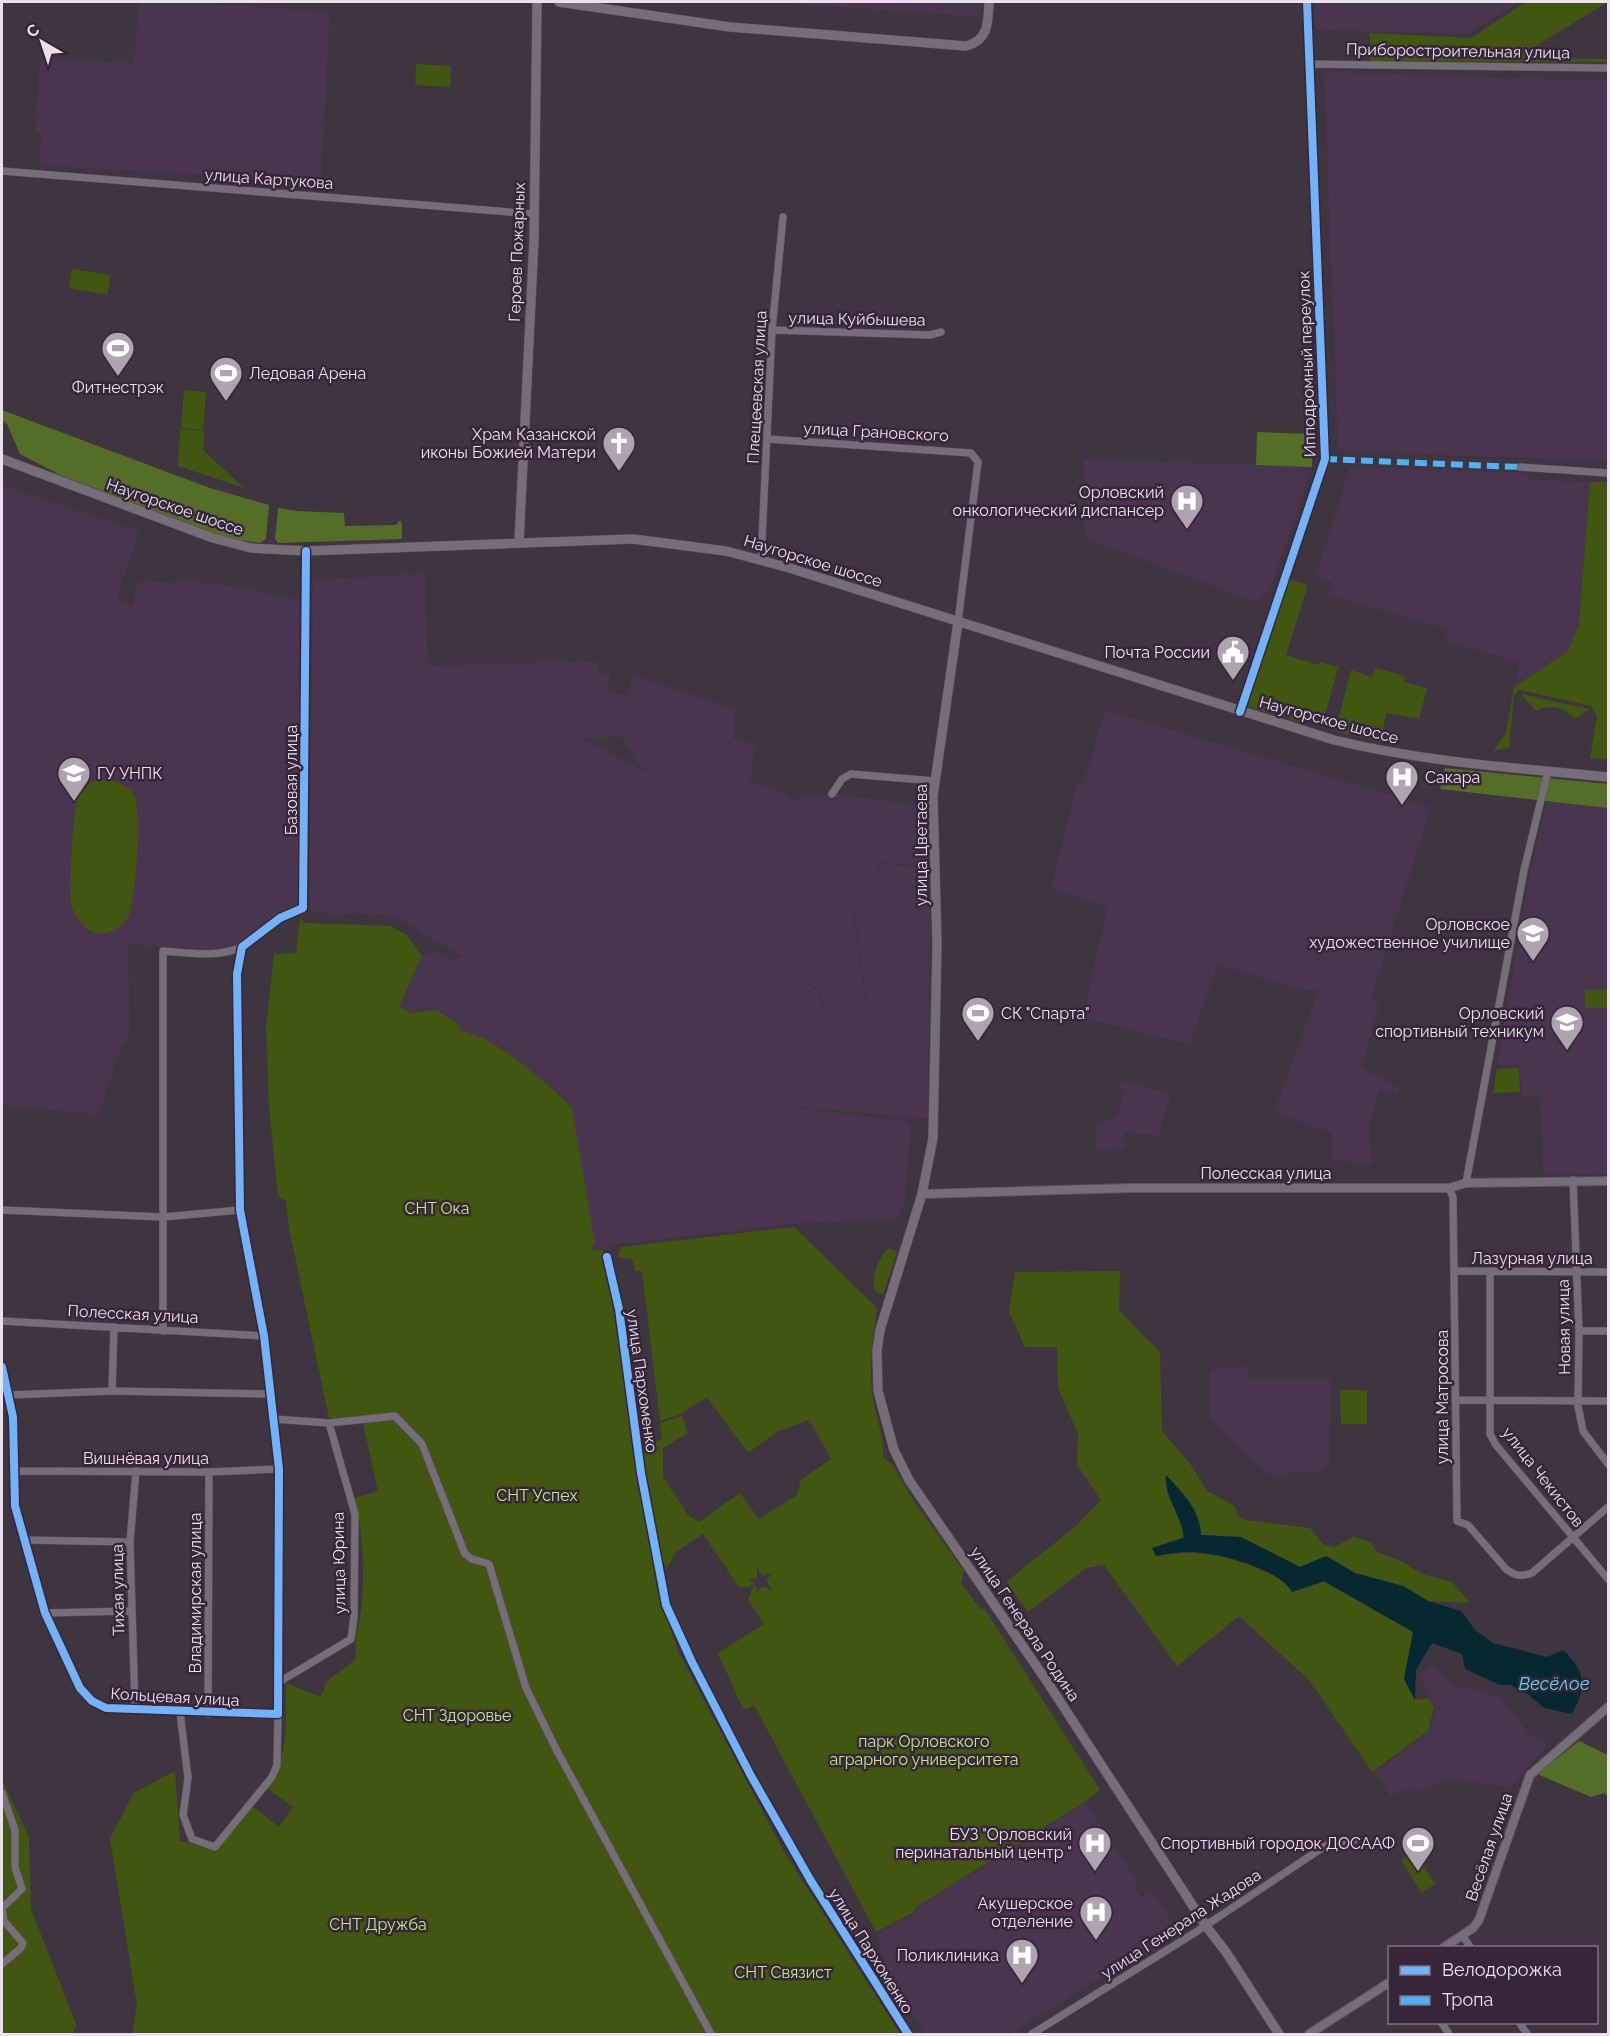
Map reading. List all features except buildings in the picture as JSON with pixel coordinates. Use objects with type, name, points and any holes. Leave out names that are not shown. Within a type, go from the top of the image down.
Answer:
[{"type":"main road","name":"Героев Пожарных","points":[[519,542],[534,214],[537,2]]},
{"type":"main road","points":[[559,2],[755,29],[966,46],[981,38],[987,31],[989,2]]},
{"type":"main road","name":"Наугорское шоссе","points":[[2,459],[231,544],[269,551],[633,539],[709,549],[760,560],[1240,712],[1382,752],[1608,777]]},
{"type":"main road","name":"улица Цветаева","points":[[922,1194],[934,1130],[937,944],[933,838],[935,781],[958,622]]},
{"type":"main road","name":"улица Генерала Родина","points":[[922,1194],[885,1310],[877,1351],[878,1391],[894,1450],[909,1480],[1045,1678],[1206,1926],[1226,1952],[1280,2034]]},
{"type":"street","name":"Ипподромный переулок","points":[[1240,712],[1325,459],[1307,2]]},
{"type":"street","name":"Приборостроительная улица","points":[[1308,64],[1608,68]]},
{"type":"street","name":"улица Картукова","points":[[2,171],[534,214]]},
{"type":"street","name":"Плещеевская улица","points":[[760,560],[772,330],[783,217]]},
{"type":"street","name":"улица Куйбышева","points":[[772,330],[930,335],[941,332]]},
{"type":"street","name":"улица Грановского","points":[[767,439],[967,451],[978,462]]},
{"type":"street","name":"улица Цветаева","points":[[958,622],[978,462]]},
{"type":"street","points":[[1520,467],[1608,473]]},
{"type":"street","name":"Базовая улица","points":[[242,947],[280,918],[303,908],[306,551]]},
{"type":"street","points":[[1466,1183],[1524,870],[1548,771]]},
{"type":"street","points":[[832,794],[842,779],[851,774],[935,781]]},
{"type":"street","points":[[180,1712],[188,1778],[183,1815],[192,1839],[215,1847],[272,1777],[277,1765],[279,1468],[264,1336],[240,1210],[237,974],[242,947]]},
{"type":"street","points":[[163,1331],[163,951],[215,954],[229,953],[242,947]]},
{"type":"street","name":"Новая улица","points":[[1573,1180],[1579,1331],[1578,1401],[1583,1431],[1608,1464]]},
{"type":"street","name":"Полесская улица","points":[[922,1194],[1131,1188],[1449,1188],[1466,1183],[1608,1180]]},
{"type":"street","name":"улица Матросова","points":[[1449,1188],[1453,1197],[1457,1521],[1468,1525],[1506,1569],[1519,1575],[1532,1572],[1573,1537]]},
{"type":"street","points":[[2,1210],[163,1216],[240,1210]]},
{"type":"street","name":"улица Пархоменко","points":[[607,1257],[619,1309],[641,1473],[666,1605],[692,1662],[750,1774],[811,1881],[908,2034]]},
{"type":"street","name":"Лазурная улица","points":[[1454,1271],[1608,1272]]},
{"type":"street","name":"улица Чекистов","points":[[1490,1272],[1490,1434],[1496,1445],[1608,1579]]},
{"type":"street","name":"Полесская улица","points":[[2,1321],[264,1336]]},
{"type":"street","points":[[112,1390],[114,1327]]},
{"type":"street","points":[[1579,1331],[1608,1331]]},
{"type":"street","name":"Кольцевая улица","points":[[2,1367],[13,1418],[15,1506],[45,1613],[84,1694],[106,1708],[208,1714],[278,1714]]},
{"type":"street","points":[[8,1395],[112,1390],[271,1394]]},
{"type":"street","points":[[1455,1400],[1608,1401]]},
{"type":"street","points":[[274,1419],[328,1424],[395,1416],[422,1444],[460,1545],[472,1559],[489,1564],[526,1688],[556,1749],[711,2034]]},
{"type":"street","name":"улица Юрина","points":[[279,1682],[351,1639],[354,1617],[355,1514],[328,1424]]},
{"type":"street","name":"Вишнёвая улица","points":[[13,1471],[209,1472],[279,1468]]},
{"type":"street","name":"Тихая улица","points":[[135,1709],[130,1542],[136,1471]]},
{"type":"street","name":"Владимирская улица","points":[[208,1714],[209,1472]]},
{"type":"street","points":[[1573,1537],[1608,1507]]},
{"type":"street","points":[[25,1540],[130,1542]]},
{"type":"street","points":[[45,1613],[131,1611]]},
{"type":"street","name":"Весёлая улица","points":[[1445,1946],[1479,1920],[1530,1775],[1608,1707]]},
{"type":"street","points":[[2,1793],[15,1830],[15,1867],[22,1889],[2,1908],[4,1920],[23,1943],[21,1948],[2,1964]]},
{"type":"street","name":"улица Генерала Жадова","points":[[1032,2034],[1206,1926],[1322,1848],[1329,1844],[1350,1841]]},
{"type":"street","points":[[1462,1935],[1470,1946]]},
{"type":"street","points":[[1309,2034],[1388,1983]]},
{"type":"shaded area","points":[[139,2],[179,2],[330,12],[321,182],[38,165],[42,133],[35,132],[40,58],[134,63]]},
{"type":"shaded area","points":[[770,2],[981,2],[980,17]]},
{"type":"shaded area","points":[[1315,2],[1519,2],[1469,34],[1315,30]]},
{"type":"shaded area","points":[[1324,72],[1608,81],[1608,461],[1338,451]]},
{"type":"shaded area","name":"Орловский онкологический диспансер","points":[[1083,459],[1312,467],[1270,591],[1255,602],[1085,538]]},
{"type":"shaded area","points":[[1350,467],[1524,473],[1533,480],[1590,482],[1579,624],[1568,651],[1514,687],[1520,662],[1446,641],[1448,629],[1329,595],[1332,582],[1315,577]]},
{"type":"shaded area","points":[[2,485],[140,531],[116,598],[132,606],[138,581],[215,583],[299,600],[299,904],[259,928],[228,951],[128,944],[130,1033],[121,1047],[99,1114],[2,1105]]},
{"type":"shaded area","points":[[425,573],[428,666],[598,661],[598,674],[610,674],[607,693],[628,695],[633,675],[735,709],[733,739],[756,744],[750,781],[777,790],[793,800],[809,795],[844,795],[928,807],[931,867],[881,862],[853,908],[867,1013],[832,1025],[816,986],[714,1056],[815,988],[832,1026],[868,1014],[854,908],[882,863],[931,869],[928,1119],[761,1104],[911,1122],[905,1199],[898,1219],[802,1223],[612,1245],[593,1251],[572,1108],[515,1058],[486,1039],[460,1030],[459,1024],[437,1010],[411,1013],[399,1007],[422,956],[434,951],[454,962],[456,959],[463,958],[392,915],[319,913],[309,908],[313,580]],"holes":[[[621,737],[639,766],[668,781],[638,768],[583,738]]]},
{"type":"shaded area","points":[[1105,710],[1431,807],[1371,999],[1380,1003],[1361,1068],[1399,1087],[1397,1093],[1379,1089],[1369,1126],[1372,1165],[1331,1160],[1332,1133],[1274,1112],[1318,991],[1293,988],[1218,964],[1190,1044],[1085,1019],[1084,1010],[1108,907],[1051,888],[1077,783],[1083,784]]},
{"type":"shaded area","points":[[1548,796],[1608,802],[1608,1174],[1543,1175],[1540,1096],[1522,1096],[1520,1065],[1497,1065],[1529,878]]},
{"type":"shaded area","points":[[1122,1080],[1170,1094],[1170,1106],[1166,1106],[1160,1136],[1124,1132],[1126,1149],[1095,1150],[1096,1126],[1117,1115],[1124,1092],[1119,1086]]},
{"type":"shaded area","points":[[1247,1366],[1248,1378],[1331,1378],[1330,1462],[1319,1472],[1268,1474],[1211,1419],[1209,1370]]},
{"type":"shaded area","points":[[1432,1664],[1456,1689],[1468,1687],[1501,1698],[1529,1734],[1548,1744],[1512,1787],[1448,1779],[1418,1792],[1413,1785],[1391,1797],[1375,1773],[1429,1732],[1436,1712],[1419,1674]]},
{"type":"shaded area","points":[[1085,1803],[1139,1884],[1134,1888],[1141,1897],[1152,1891],[1178,1930],[1009,2034],[925,2034],[885,1971],[877,1934],[914,1914],[917,1907]]},
{"type":"green space","points":[[1526,2],[1608,2],[1529,50],[1529,57],[1608,59],[1608,62],[1370,61],[1370,33],[1471,38]]},
{"type":"green space","points":[[416,64],[451,66],[450,87],[415,85]]},
{"type":"green space","points":[[72,269],[111,275],[107,295],[69,288]]},
{"type":"green space","points":[[184,390],[206,392],[203,430],[181,428]]},
{"type":"green space","points":[[2,410],[210,488],[269,505],[266,539],[260,543],[227,538],[60,475],[20,454],[7,424],[2,420]]},
{"type":"green space","points":[[180,429],[204,431],[203,450],[244,488],[178,466]]},
{"type":"green space","points":[[1257,432],[1313,434],[1312,467],[1256,465]]},
{"type":"green space","points":[[1590,482],[1608,482],[1608,759],[1590,758],[1597,716],[1591,706],[1519,690],[1514,695],[1509,748],[1493,751],[1506,733],[1514,687],[1568,651],[1579,625]]},
{"type":"green space","points":[[278,508],[344,513],[345,526],[396,525],[400,520],[402,539],[278,543],[275,539]]},
{"type":"green space","points":[[1288,579],[1308,585],[1286,655],[1318,665],[1320,662],[1338,667],[1326,712],[1313,720],[1306,718],[1303,723],[1246,706]]},
{"type":"green space","points":[[1375,668],[1405,676],[1404,682],[1427,688],[1419,719],[1386,713],[1381,742],[1338,732],[1339,716],[1351,670],[1372,677]]},
{"type":"green space","points":[[1521,694],[1590,709],[1574,719],[1566,711],[1552,707],[1536,711]]},
{"type":"green space","points":[[1445,768],[1608,784],[1608,808],[1440,789]]},
{"type":"green space","points":[[98,780],[127,787],[134,795],[138,817],[136,876],[131,909],[123,924],[115,930],[102,933],[88,929],[77,917],[71,903],[76,805],[84,789]]},
{"type":"green space","points":[[300,918],[305,923],[390,926],[407,935],[422,956],[399,1007],[411,1013],[436,1010],[459,1024],[460,1030],[486,1039],[515,1058],[572,1108],[595,1244],[592,1245],[593,1250],[602,1250],[617,1316],[639,1486],[658,1593],[678,1651],[784,1852],[900,2034],[132,2034],[137,2005],[110,1838],[134,1793],[175,1771],[180,1841],[213,1850],[252,1806],[279,1827],[293,1807],[267,1788],[280,1764],[283,1752],[286,1683],[321,1697],[326,1682],[356,1659],[363,1562],[355,1498],[378,1491],[362,1418],[329,1418],[289,1228],[286,1201],[278,1196],[269,1106],[266,1027],[274,954],[296,953]]},
{"type":"green space","points":[[1608,989],[1608,1008],[1585,1008],[1585,990]]},
{"type":"green space","points":[[1519,1068],[1520,1092],[1493,1093],[1497,1069]]},
{"type":"green space","name":"парк Орловского аграрного университета","points":[[794,1227],[877,1308],[871,1382],[883,1457],[893,1465],[913,1500],[964,1571],[961,1583],[981,1610],[984,1608],[1100,1790],[1085,1802],[916,1907],[913,1913],[876,1932],[754,1705],[747,1709],[742,1707],[718,1653],[764,1624],[748,1600],[756,1585],[757,1593],[762,1586],[773,1591],[766,1581],[773,1572],[763,1576],[757,1568],[757,1578],[748,1580],[755,1583],[750,1587],[739,1587],[703,1534],[676,1552],[667,1568],[663,1563],[640,1443],[659,1441],[662,1436],[660,1423],[682,1416],[688,1433],[663,1448],[663,1477],[688,1515],[699,1522],[740,1493],[759,1519],[797,1495],[801,1480],[831,1459],[809,1420],[778,1431],[748,1453],[707,1397],[681,1414],[660,1421],[642,1271],[635,1271],[632,1259],[617,1257],[621,1247]]},
{"type":"green space","points":[[890,1248],[897,1252],[883,1295],[875,1291],[875,1274],[879,1261]]},
{"type":"green space","points":[[1120,1271],[1119,1310],[1160,1352],[1162,1431],[1191,1465],[1207,1491],[1235,1506],[1238,1517],[1246,1520],[1310,1528],[1323,1544],[1335,1547],[1353,1537],[1370,1542],[1377,1552],[1399,1560],[1422,1574],[1452,1582],[1470,1603],[1428,1601],[1403,1586],[1355,1573],[1326,1556],[1300,1567],[1241,1537],[1201,1535],[1198,1518],[1190,1502],[1166,1476],[1168,1492],[1183,1537],[1152,1548],[1156,1556],[1200,1553],[1230,1559],[1261,1569],[1285,1584],[1292,1592],[1324,1582],[1413,1632],[1404,1679],[1415,1700],[1429,1698],[1434,1708],[1428,1731],[1372,1772],[1310,1681],[1239,1616],[1177,1666],[1104,1565],[1086,1568],[1028,1612],[1006,1582],[1076,1526],[1101,1500],[1077,1465],[1078,1434],[1058,1387],[1057,1347],[1025,1347],[1009,1312],[1015,1272]]},
{"type":"green space","points":[[1340,1390],[1367,1390],[1367,1424],[1341,1424]]},
{"type":"green space","points":[[1579,1741],[1608,1755],[1608,1796],[1604,1793],[1591,1797],[1537,1774]]},
{"type":"green space","points":[[2,1780],[29,1837],[31,1909],[76,2024],[73,2034],[2,2034]]},
{"type":"green space","name":"Спортивный городок ДОСААФ","points":[[1415,1851],[1435,1884],[1422,1893],[1401,1860]]},
{"type":"water","name":"Весёлое","points":[[1166,1475],[1194,1510],[1201,1535],[1241,1537],[1300,1567],[1326,1556],[1355,1573],[1403,1586],[1428,1601],[1461,1611],[1475,1630],[1493,1643],[1547,1657],[1563,1650],[1576,1665],[1582,1680],[1580,1696],[1572,1714],[1544,1708],[1529,1695],[1510,1685],[1500,1685],[1465,1669],[1462,1654],[1432,1643],[1416,1670],[1415,1700],[1404,1679],[1413,1632],[1324,1581],[1292,1592],[1274,1576],[1230,1558],[1200,1552],[1156,1556],[1152,1548],[1184,1538],[1170,1499]]},
{"type":"marked path","points":[[1325,459],[1520,467]]},
{"type":"cycle path","points":[[1240,712],[1325,459],[1307,2]]},
{"type":"cycle path","points":[[2,1367],[13,1417],[15,1506],[45,1613],[80,1688],[92,1701],[106,1708],[278,1714],[279,1469],[264,1336],[240,1210],[237,974],[242,947],[280,918],[303,908],[306,551]]},
{"type":"cycle path","points":[[607,1257],[619,1309],[641,1473],[666,1605],[692,1662],[750,1774],[811,1881],[908,2034]]},
{"type":"place","name":"Фитнестрэк","points":[[118,377]]},
{"type":"place","name":"Ледовая Арена","points":[[226,402]]},
{"type":"place","name":"Храм Казанской иконы Божией Матери","points":[[619,472]]},
{"type":"place","name":"Орловский онкологический диспансер","points":[[1187,530]]},
{"type":"place","name":"Почта России","points":[[1233,681]]},
{"type":"place","name":"ГУ УНПК","points":[[74,802]]},
{"type":"place","name":"Сакара","points":[[1402,806]]},
{"type":"place","name":"Орловское художественное училище","points":[[1533,962]]},
{"type":"place","name":"СК \"Спарта\"","points":[[978,1042]]},
{"type":"place","name":"Орловский спортивный техникум","points":[[1567,1051]]},
{"type":"place","name":"БУЗ \"Орловский перинатальный центр \"","points":[[1095,1872]]},
{"type":"place","name":"Спортивный городок ДОСААФ","points":[[1418,1872]]},
{"type":"place","name":"Акушерское отделение","points":[[1096,1941]]},
{"type":"place","name":"Поликлиника","points":[[1022,1984]]},
{"type":"park label","name":"СНТ Ока","points":[[437,1208]]},
{"type":"park label","name":"СНТ Успех","points":[[537,1495]]},
{"type":"park label","name":"СНТ Здоровье","points":[[457,1715]]},
{"type":"park label","name":"СНТ Дружба","points":[[378,1924]]},
{"type":"park label","name":"СНТ Связист","points":[[783,1972]]}]
